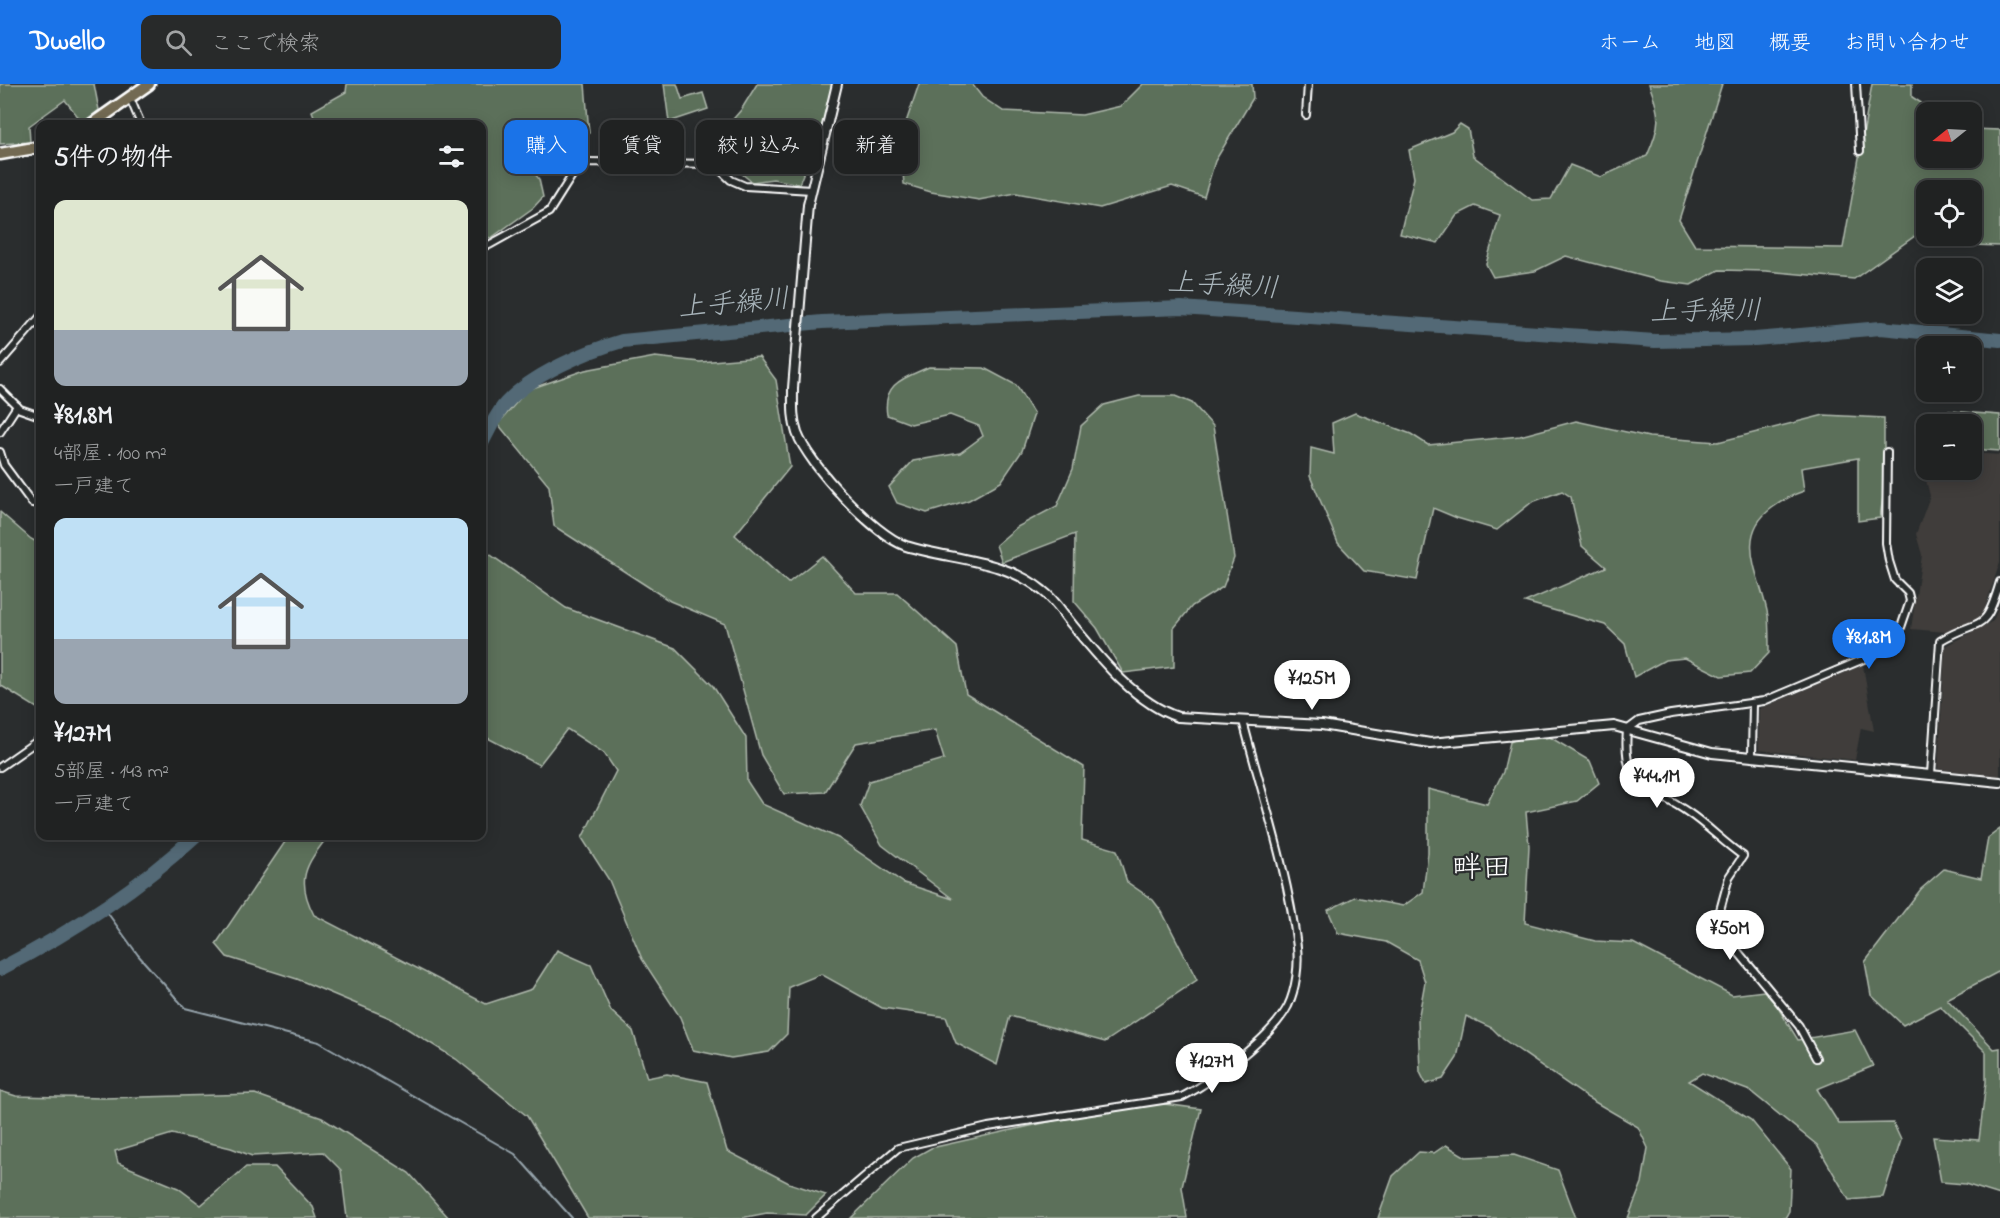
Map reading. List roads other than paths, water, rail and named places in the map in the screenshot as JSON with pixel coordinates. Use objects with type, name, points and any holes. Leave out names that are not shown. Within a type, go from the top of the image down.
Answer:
[{"type":"main road","points":[[98,120],[149,84]]},
{"type":"main road","points":[[0,154],[36,148]]},
{"type":"street","points":[[837,84],[811,190],[798,317],[792,411],[798,434],[821,469],[870,525],[906,545],[989,564],[1045,591],[1110,670],[1169,714],[1322,725],[1430,743],[1614,726],[1695,750],[2000,782]]},
{"type":"street","points":[[1306,115],[1308,84]]},
{"type":"street","points":[[1856,84],[1860,151]]},
{"type":"street","points":[[130,98],[139,120]]},
{"type":"street","points":[[486,245],[549,212],[578,166],[588,162],[714,164],[731,180],[745,186],[811,190]]},
{"type":"street","points":[[0,363],[36,322]]},
{"type":"street","points":[[0,389],[17,406],[36,415]]},
{"type":"street","points":[[0,432],[17,406]]},
{"type":"street","points":[[0,452],[4,465],[32,503],[36,504]]},
{"type":"street","points":[[1627,730],[1639,721],[1671,714],[1753,703],[1847,668],[1881,650],[1899,633],[1910,601],[1908,593],[1895,580],[1886,543],[1887,452]]},
{"type":"street","points":[[1931,774],[1940,641],[1985,620],[1992,610],[2000,582]]},
{"type":"street","points":[[1752,755],[1753,703]]},
{"type":"street","points":[[816,1218],[898,1148],[988,1127],[1182,1097],[1208,1082],[1277,1022],[1293,991],[1297,949],[1274,842],[1243,721]]},
{"type":"street","points":[[1627,730],[1627,764],[1638,783],[1690,813],[1743,856],[1729,877],[1716,925],[1799,1026],[1816,1058]]},
{"type":"street","points":[[0,767],[36,742]]},
{"type":"waterway","name":"上手繰川","points":[[486,435],[506,403],[530,383],[560,365],[608,345],[622,341],[822,322],[1181,308],[1655,341],[1755,339],[1881,328],[2000,340]]},
{"type":"waterway","name":"上手繰川","points":[[0,969],[102,909],[127,892],[190,840]]},
{"type":"waterway","points":[[104,908],[138,955],[185,1008],[319,1042],[515,1154],[572,1218]]},
{"type":"district","name":"畔田","points":[[1482,870]]}]
